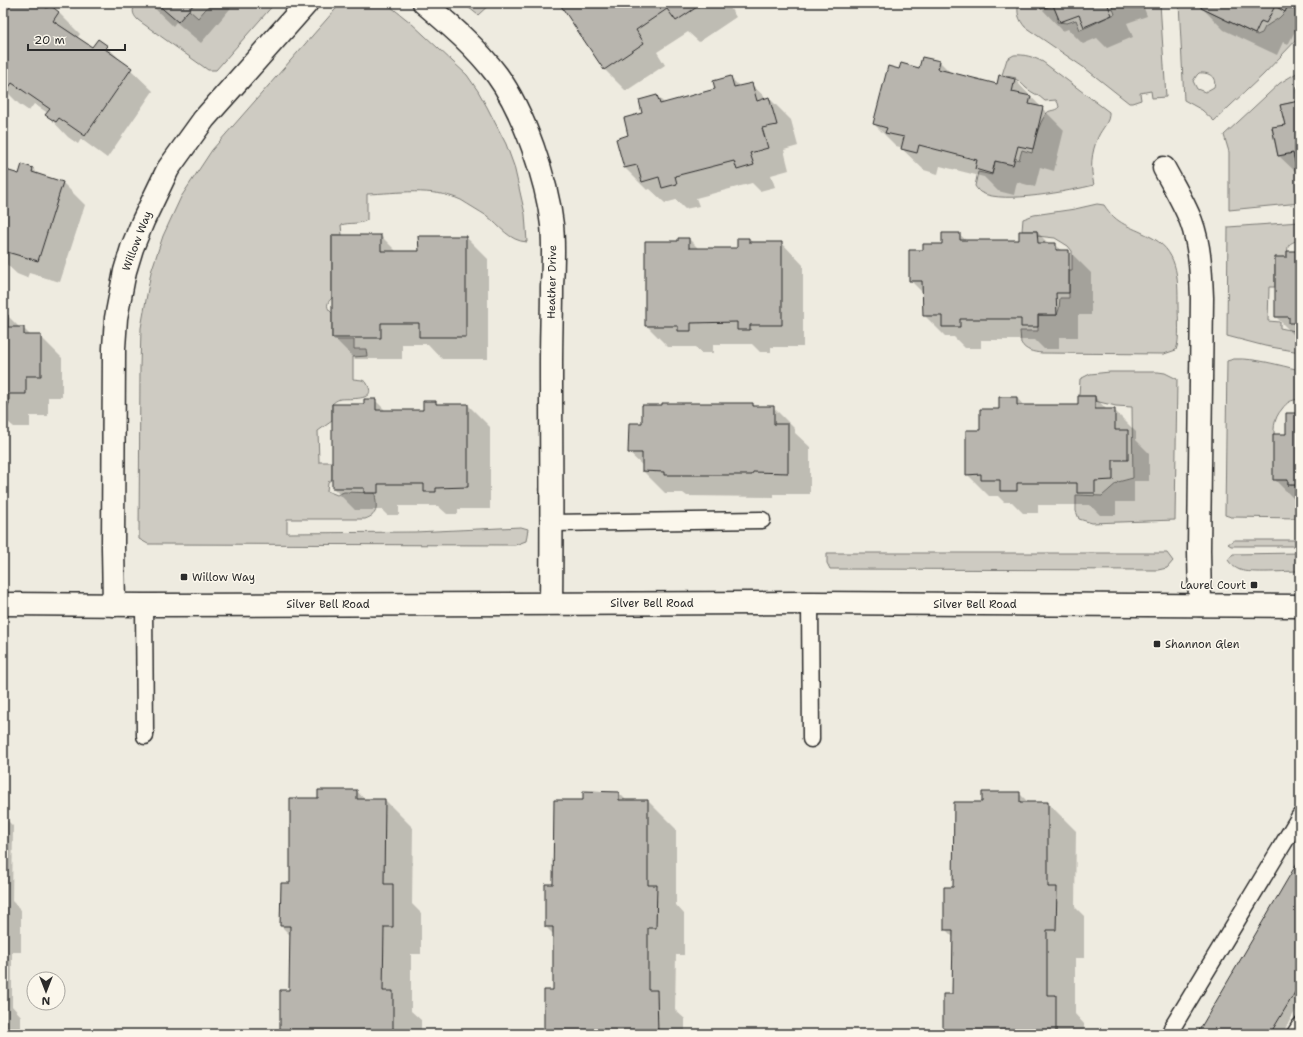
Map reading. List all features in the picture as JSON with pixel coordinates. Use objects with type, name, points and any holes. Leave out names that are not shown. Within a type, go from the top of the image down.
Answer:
[{"type":"street","name":"Willow Way","points":[[114,605],[114,348],[116,318],[129,256],[154,197],[168,169],[204,119],[307,3]]},
{"type":"street","name":"Heather Drive","points":[[424,3],[476,50],[498,76],[513,101],[527,132],[548,200],[552,225],[553,250],[551,326],[551,603]]},
{"type":"street","points":[[1164,168],[1191,221],[1198,248],[1201,269],[1200,605]]},
{"type":"street","name":"Silver Bell Road","points":[[3,604],[810,603],[1300,606]]},
{"type":"lane","points":[[551,523],[762,520]]},
{"type":"lane","points":[[810,603],[811,739]]},
{"type":"lane","points":[[144,605],[145,736]]},
{"type":"lane","points":[[1170,1034],[1172,1028],[1300,816]]},
{"type":"lane","points":[[1295,1034],[1300,1026]]},
{"type":"shaded area","points":[[136,3],[149,3],[151,5],[152,3],[156,3],[189,10],[198,18],[211,3],[275,3],[216,70],[208,70],[138,20],[133,12]]},
{"type":"shaded area","points":[[341,3],[386,3],[410,22],[467,75],[487,107],[506,144],[514,166],[525,214],[527,242],[510,236],[487,216],[461,200],[438,193],[426,192],[367,194],[367,220],[341,225],[342,235],[332,235],[332,298],[328,306],[332,313],[332,338],[334,340],[354,340],[354,349],[366,349],[367,356],[353,357],[353,379],[366,382],[369,388],[369,393],[367,396],[362,398],[340,399],[332,404],[332,421],[318,431],[319,462],[332,462],[332,479],[328,482],[327,491],[337,495],[344,492],[375,493],[376,509],[373,515],[365,519],[287,519],[287,533],[415,532],[521,527],[528,529],[526,541],[515,545],[148,544],[139,539],[141,328],[151,272],[163,236],[181,197],[212,150]]},
{"type":"shaded area","points":[[463,3],[491,3],[478,15]]},
{"type":"shaded area","points":[[1019,3],[1038,3],[1041,9],[1053,5],[1058,16],[1057,22],[1067,23],[1076,20],[1080,30],[1115,14],[1111,4],[1160,3],[1166,97],[1152,98],[1151,91],[1140,93],[1141,100],[1129,103],[1086,69],[1025,27],[1019,16]]},
{"type":"shaded area","points":[[1179,3],[1199,3],[1201,8],[1257,35],[1262,33],[1265,27],[1285,12],[1289,3],[1300,3],[1300,36],[1263,75],[1214,121],[1202,110],[1184,100]],"holes":[[[1199,73],[1209,74],[1214,80],[1214,87],[1205,92],[1197,89],[1193,81]]]},
{"type":"shaded area","points":[[1014,55],[1029,56],[1043,62],[1109,112],[1108,119],[1098,137],[1093,155],[1092,173],[1094,185],[1021,197],[992,196],[982,193],[975,186],[978,172],[992,175],[995,161],[1015,158],[1019,160],[1022,150],[1032,153],[1037,133],[1043,118],[1047,112],[1056,110],[1059,107],[1056,100],[1045,101],[1026,88],[1015,79],[1016,78],[1002,75],[1007,59]]},
{"type":"shaded area","points":[[1300,71],[1300,87],[1296,88],[1299,101],[1281,105],[1285,125],[1272,128],[1278,156],[1293,153],[1298,174],[1300,174],[1300,203],[1229,210],[1229,152],[1224,135],[1280,83]]},
{"type":"shaded area","points":[[1097,204],[1104,205],[1119,221],[1159,242],[1171,256],[1178,284],[1178,335],[1176,350],[1164,354],[1042,353],[1030,351],[1021,343],[1020,331],[1038,331],[1038,315],[1057,315],[1060,298],[1069,298],[1069,271],[1072,271],[1072,251],[1068,246],[1055,238],[1037,236],[1037,231],[1022,231],[1023,219],[1034,215]]},
{"type":"shaded area","points":[[1300,222],[1300,239],[1289,245],[1287,257],[1275,258],[1275,287],[1269,287],[1268,321],[1280,322],[1280,328],[1300,332],[1300,352],[1265,346],[1227,336],[1228,227]]},
{"type":"shaded area","points":[[1234,359],[1259,361],[1300,370],[1300,399],[1290,402],[1282,409],[1274,425],[1274,434],[1278,453],[1288,480],[1288,485],[1300,485],[1300,518],[1231,517],[1225,515],[1227,361]]},
{"type":"shaded area","points":[[1110,372],[1158,372],[1165,373],[1177,379],[1175,520],[1092,523],[1079,519],[1076,511],[1076,495],[1102,496],[1118,482],[1133,478],[1132,407],[1116,406],[1095,401],[1095,396],[1079,396],[1080,379],[1090,374]]},
{"type":"shaded area","points":[[1234,540],[1300,540],[1300,546],[1231,546],[1228,544]]},
{"type":"shaded area","points":[[827,553],[1167,553],[1173,561],[1167,568],[1158,570],[830,569],[827,563]]},
{"type":"shaded area","points":[[1300,553],[1300,571],[1245,571],[1235,567],[1228,560],[1233,554]]},
{"type":"building","points":[[11,3],[39,3],[47,8],[50,5],[59,12],[53,21],[92,47],[98,39],[108,46],[105,49],[132,68],[85,136],[59,118],[56,122],[45,115],[50,109],[12,83],[7,90],[3,87],[3,15]]},
{"type":"building","points":[[156,3],[195,3],[178,22]]},
{"type":"building","points":[[559,3],[703,3],[676,21],[667,9],[636,30],[644,43],[604,70]]},
{"type":"building","points":[[1038,3],[1107,3],[1112,15],[1084,27],[1079,15],[1060,22],[1053,5],[1041,9]]},
{"type":"building","points":[[1203,3],[1289,3],[1285,12],[1275,6],[1266,23],[1261,21],[1255,34],[1201,8]]},
{"type":"building","points":[[922,57],[940,61],[938,69],[997,84],[999,75],[1015,79],[1012,92],[1031,96],[1029,104],[1043,107],[1033,149],[1018,146],[1013,165],[995,161],[992,174],[975,169],[977,160],[919,145],[917,153],[901,149],[904,137],[885,133],[887,128],[873,124],[888,66],[899,69],[901,63],[919,68]]},
{"type":"building","points":[[731,76],[734,87],[752,83],[757,101],[769,97],[777,125],[762,128],[768,148],[750,153],[754,165],[737,170],[734,161],[675,176],[677,184],[662,188],[659,177],[642,182],[637,165],[624,168],[616,139],[628,135],[624,118],[642,113],[639,100],[657,95],[660,104],[715,89],[713,81]]},
{"type":"building","points":[[1296,87],[1300,87],[1300,174],[1298,174],[1293,153],[1278,156],[1272,127],[1285,125],[1280,105],[1299,101]]},
{"type":"building","points":[[22,164],[33,168],[32,172],[63,182],[38,261],[7,252],[6,256],[3,256],[3,169],[19,174]]},
{"type":"building","points":[[1019,231],[1037,231],[1038,243],[1056,243],[1056,250],[1069,250],[1069,293],[1056,293],[1057,315],[1038,315],[1038,327],[1021,327],[1021,319],[960,319],[960,327],[942,327],[942,316],[923,316],[922,281],[909,281],[909,250],[923,250],[923,244],[942,244],[942,233],[960,233],[960,240],[1019,240]]},
{"type":"building","points":[[332,235],[381,235],[381,251],[419,251],[418,236],[466,236],[466,337],[419,337],[419,323],[381,323],[381,338],[332,338]]},
{"type":"building","points":[[678,238],[689,238],[689,248],[737,248],[737,238],[749,238],[749,242],[782,242],[782,325],[750,325],[750,330],[737,330],[737,322],[691,323],[691,331],[678,331],[678,326],[645,326],[645,241],[678,241]]},
{"type":"building","points":[[1287,251],[1300,251],[1300,323],[1289,323],[1289,317],[1275,317],[1275,257],[1287,257]]},
{"type":"building","points":[[3,315],[8,315],[8,327],[24,327],[24,335],[41,335],[41,376],[26,376],[26,394],[9,394],[9,405],[3,405]]},
{"type":"building","points":[[1078,396],[1095,396],[1095,409],[1115,409],[1115,430],[1128,430],[1128,460],[1113,460],[1113,480],[1095,481],[1095,493],[1077,493],[1077,483],[1017,483],[1017,491],[1000,491],[1000,480],[981,480],[981,474],[966,475],[966,430],[980,430],[980,409],[999,409],[999,397],[1017,397],[1017,405],[1078,405]]},
{"type":"building","points":[[364,399],[376,399],[376,410],[423,410],[423,401],[436,401],[436,404],[468,404],[468,487],[436,488],[436,492],[424,492],[424,484],[378,484],[378,493],[364,493],[364,488],[332,488],[332,404],[364,404]]},
{"type":"building","points":[[662,403],[753,403],[753,406],[774,406],[774,424],[788,424],[788,473],[753,472],[752,475],[664,475],[664,472],[642,471],[642,453],[628,453],[629,423],[642,423],[642,405],[662,405]]},
{"type":"building","points":[[1286,413],[1300,413],[1300,485],[1288,485],[1288,480],[1273,480],[1273,434],[1286,434]]},
{"type":"building","points":[[318,790],[357,790],[357,799],[385,799],[384,884],[393,884],[393,927],[384,927],[383,991],[393,991],[393,1034],[280,1033],[280,990],[289,990],[290,926],[280,926],[281,883],[290,883],[290,798],[318,798]]},
{"type":"building","points":[[583,791],[619,792],[619,800],[648,800],[648,885],[657,885],[656,928],[648,928],[648,990],[657,990],[658,1034],[544,1034],[544,990],[553,990],[553,927],[545,927],[545,884],[553,884],[554,800],[583,800]]},
{"type":"building","points":[[982,792],[1020,792],[1020,802],[1048,802],[1048,887],[1057,887],[1056,930],[1047,930],[1047,995],[1056,995],[1056,1034],[943,1034],[943,994],[952,994],[953,930],[944,930],[944,887],[953,887],[954,802],[982,802]]},
{"type":"building","points":[[1300,858],[1300,984],[1270,1034],[1197,1034]]},
{"type":"place","name":"Willow Way","points":[[184,577]]},
{"type":"place","name":"Laurel Court","points":[[1254,585]]},
{"type":"place","name":"Shannon Glen","points":[[1157,644]]}]
